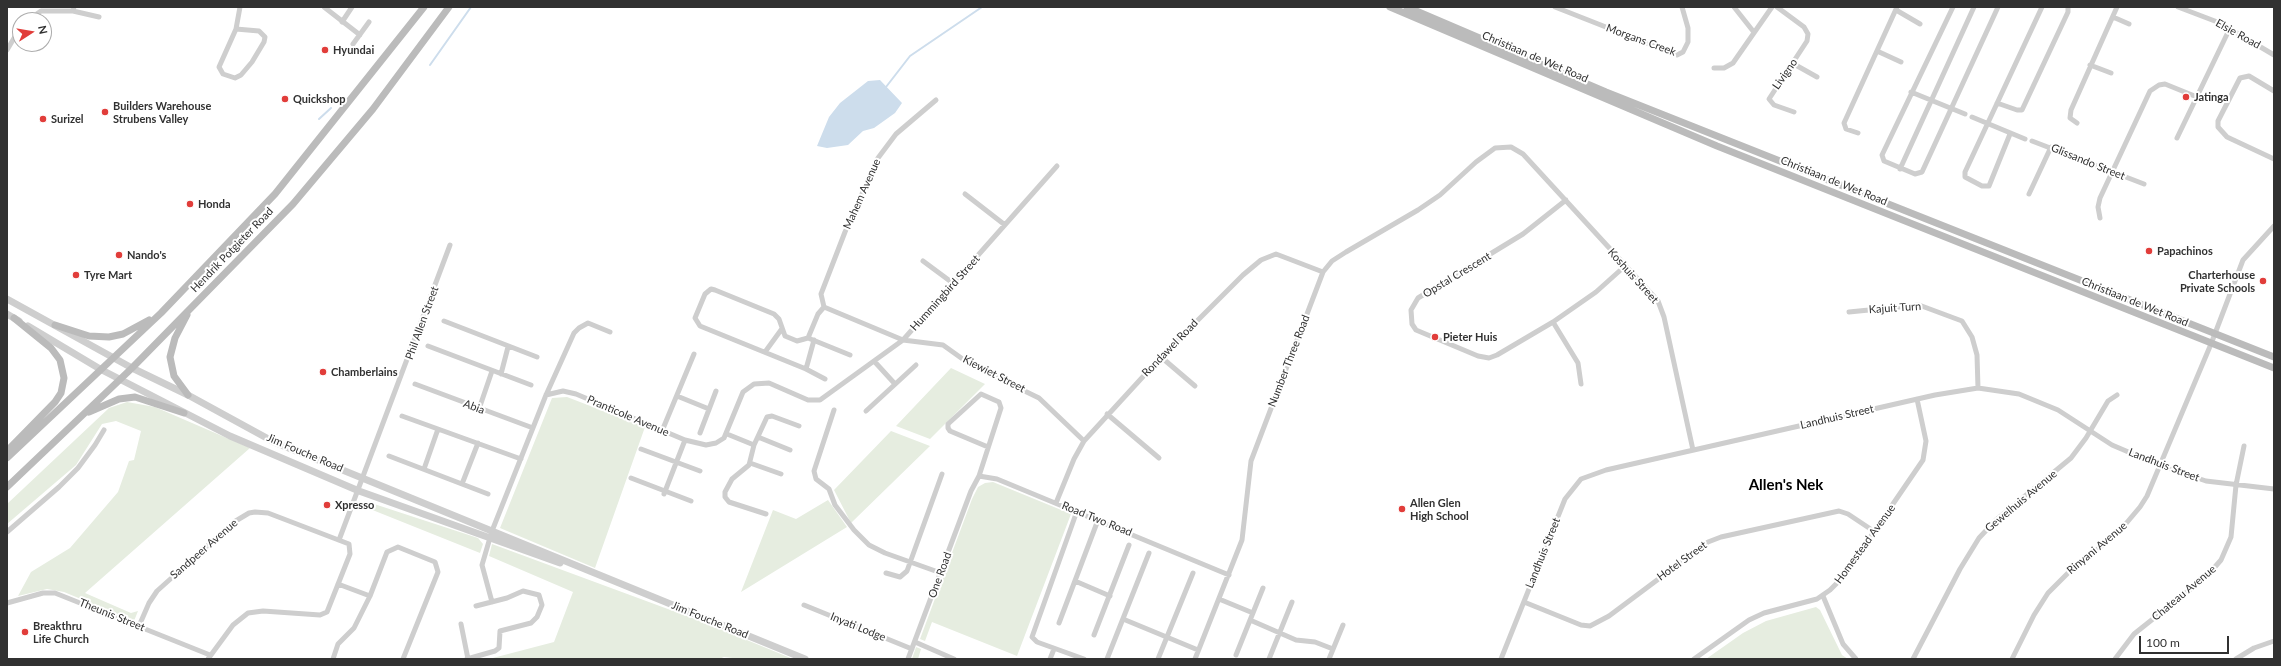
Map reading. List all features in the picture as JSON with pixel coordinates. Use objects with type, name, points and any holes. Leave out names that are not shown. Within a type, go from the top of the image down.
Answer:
[{"type":"main road","name":"Hendrik Potgieter Road","points":[[7,458],[54,415],[112,357],[161,313],[275,194],[424,7]]},
{"type":"main road","name":"Hendrik Potgieter Road","points":[[7,487],[121,379],[293,204],[373,109],[449,7]]},
{"type":"main road","name":"Christiaan de Wet Road","points":[[1390,7],[1703,141],[2274,368]]},
{"type":"main road","name":"Christiaan de Wet Road","points":[[1407,7],[1613,95],[2215,333],[2274,358]]},
{"type":"main road","points":[[188,395],[174,376],[170,357],[175,338],[192,306]]},
{"type":"main road","points":[[55,325],[89,336],[109,337],[123,334],[161,313]]},
{"type":"main road","points":[[7,451],[55,402],[61,393],[64,378],[60,360],[51,348],[14,318]]},
{"type":"main road","points":[[82,415],[109,402],[128,397],[148,400],[184,413]]},
{"type":"street","points":[[236,29],[259,31],[265,37],[261,48],[252,62],[241,75],[235,78],[223,74],[219,67],[236,29],[240,7]]},
{"type":"street","points":[[324,7],[360,35]]},
{"type":"street","points":[[342,22],[352,7]]},
{"type":"street","name":"Morgans Creek","points":[[1555,7],[1677,55],[1683,52],[1688,42],[1688,28],[1682,7]]},
{"type":"street","points":[[1734,7],[1753,32]]},
{"type":"street","points":[[1714,68],[1724,68],[1733,63],[1753,32],[1772,7]]},
{"type":"street","name":"Livigno","points":[[1777,7],[1806,29],[1808,34],[1805,44],[1769,98],[1774,105],[1794,112]]},
{"type":"street","points":[[1953,7],[1882,155],[1884,161],[1915,174],[1922,172],[1998,7]]},
{"type":"street","points":[[1900,169],[1974,7]]},
{"type":"street","points":[[2010,134],[1990,184],[1982,186],[1965,178],[1964,174],[2042,7]]},
{"type":"street","points":[[1997,103],[2017,110],[2022,110],[2068,12],[2068,7]]},
{"type":"street","points":[[2077,123],[2070,118],[2070,114],[2090,65],[2117,7]]},
{"type":"street","name":"Elsie Road","points":[[2178,7],[2230,28],[2274,55]]},
{"type":"street","points":[[40,12],[73,9],[99,18]]},
{"type":"street","points":[[1858,133],[1846,128],[1844,123],[1896,9],[1920,24]]},
{"type":"street","points":[[2113,17],[2129,24]]},
{"type":"street","points":[[353,44],[369,22]]},
{"type":"street","points":[[2177,138],[2230,28]]},
{"type":"street","points":[[1877,51],[1901,62]]},
{"type":"street","points":[[1792,63],[1817,77]]},
{"type":"street","points":[[2090,65],[2111,73]]},
{"type":"street","points":[[2274,91],[2249,76],[2240,78],[2218,121],[2218,127],[2227,137],[2274,159]]},
{"type":"street","points":[[2100,218],[2099,203],[2150,91],[2159,84],[2165,84],[2197,96]]},
{"type":"street","points":[[1911,92],[1965,114]]},
{"type":"street","name":"Mahem Avenue","points":[[824,307],[821,294],[845,232],[878,158],[896,134],[936,100]]},
{"type":"street","points":[[1972,118],[2025,139]]},
{"type":"street","name":"Glissando Street","points":[[2032,141],[2051,147],[2144,184]]},
{"type":"street","name":"Koshuis Street","points":[[1501,146],[1511,147],[1523,154],[1658,301],[1693,450]]},
{"type":"street","name":"Number Three Road","points":[[1195,659],[1229,575],[1244,533],[1251,461],[1323,272],[1332,262],[1346,252],[1429,203],[1480,158],[1501,146]]},
{"type":"street","points":[[2029,194],[2051,147]]},
{"type":"street","name":"Hummingbird Street","points":[[727,434],[743,392],[754,384],[769,383],[808,400],[817,401],[903,340],[954,284],[1056,166]]},
{"type":"street","points":[[965,194],[1005,225]]},
{"type":"street","name":"Opstal Crescent","points":[[1566,200],[1523,234],[1418,298],[1413,303],[1410,317],[1412,324],[1422,334],[1484,358],[1497,355],[1553,322],[1596,292],[1625,266]]},
{"type":"street","name":"Rinyani Avenue","points":[[2012,659],[2034,615],[2048,593],[2070,571],[2127,524],[2147,496],[2211,344],[2243,260],[2274,226]]},
{"type":"street","name":"Phil Allen Street","points":[[339,540],[364,478],[450,244]]},
{"type":"street","name":"Rondawel Road","points":[[1056,503],[1074,459],[1084,441],[1107,414],[1161,357],[1243,275],[1268,255],[1276,254],[1283,255],[1323,272]]},
{"type":"street","points":[[923,261],[954,284]]},
{"type":"street","points":[[825,379],[806,369],[697,324],[695,318],[705,294],[711,289],[715,290],[774,314],[779,319],[781,330],[785,336],[794,341],[801,341],[808,338],[850,355]]},
{"type":"street","name":"Jim Fouche Road","points":[[7,299],[132,368],[188,395],[274,442],[804,659]]},
{"type":"street","name":"Kajuit Turn","points":[[1849,312],[1919,305],[1962,321],[1972,337],[1978,356],[1978,388]]},
{"type":"street","points":[[808,338],[816,318],[824,307]]},
{"type":"street","name":"Kiewiet Street","points":[[824,307],[903,340],[943,345],[971,365],[1032,394],[1084,441]]},
{"type":"street","name":"Jim Fouche Road","points":[[7,314],[100,369],[230,436],[359,491],[490,539],[615,582]]},
{"type":"street","points":[[444,321],[508,347],[538,357]]},
{"type":"street","points":[[1553,322],[1578,363],[1582,384]]},
{"type":"street","points":[[492,602],[482,568],[492,531],[546,395],[574,333],[579,328],[588,323],[610,332]]},
{"type":"street","points":[[765,352],[781,330]]},
{"type":"street","points":[[806,369],[814,340]]},
{"type":"street","points":[[428,346],[531,385]]},
{"type":"street","points":[[501,374],[508,347]]},
{"type":"street","points":[[662,431],[694,354]]},
{"type":"street","points":[[1161,357],[1195,386]]},
{"type":"street","points":[[874,361],[895,384]]},
{"type":"street","points":[[866,411],[916,365]]},
{"type":"street","points":[[479,409],[492,370]]},
{"type":"street","name":"Abia","points":[[415,384],[533,428]]},
{"type":"street","name":"Landhuis Street","points":[[1501,659],[1565,499],[1578,482],[1593,473],[1917,399],[1958,390],[1978,388],[2006,391],[2027,396],[2058,410],[2112,445],[2159,465],[2206,481],[2274,489]]},
{"type":"street","name":"Pranticole Avenue","points":[[546,395],[563,391],[576,394],[685,440],[711,445],[722,440],[727,434]]},
{"type":"street","points":[[700,433],[716,391]]},
{"type":"street","points":[[979,476],[988,447],[1001,405],[981,394],[977,395],[948,424],[948,428],[950,431],[988,447]]},
{"type":"street","name":"Gewelhuis Avenue","points":[[1913,659],[1960,569],[1979,538],[1996,520],[2071,458],[2090,432],[2108,401],[2117,395]]},
{"type":"street","points":[[677,396],[709,409]]},
{"type":"street","name":"Homestead Avenue","points":[[1694,659],[1748,620],[1823,596],[1842,577],[1875,532],[1923,460],[1926,441],[1917,399]]},
{"type":"street","points":[[834,410],[814,471],[816,479],[829,489],[835,505],[854,530],[869,545],[940,573]]},
{"type":"street","points":[[1107,414],[1159,458]]},
{"type":"street","points":[[402,416],[521,459]]},
{"type":"street","points":[[766,514],[729,502],[725,497],[725,492],[732,479],[745,470],[750,462],[754,445],[765,418],[768,416],[800,426]]},
{"type":"street","points":[[424,469],[438,429]]},
{"type":"street","points":[[7,532],[59,487],[78,468],[104,430]]},
{"type":"street","points":[[727,434],[754,445]]},
{"type":"street","points":[[758,437],[790,450]]},
{"type":"street","points":[[665,493],[685,440]]},
{"type":"street","points":[[462,484],[478,443]]},
{"type":"street","name":"Chateau Avenue","points":[[2115,659],[2134,634],[2207,576],[2221,560],[2231,537],[2236,485],[2244,446]]},
{"type":"street","points":[[641,449],[700,471]]},
{"type":"street","points":[[390,456],[488,494]]},
{"type":"street","points":[[750,462],[781,474]]},
{"type":"street","points":[[886,573],[900,577],[907,571],[942,474]]},
{"type":"street","name":"Road Two Road","points":[[979,476],[991,477],[1077,511],[1229,575]]},
{"type":"street","name":"One Road","points":[[908,659],[971,491],[979,476]]},
{"type":"street","points":[[631,478],[665,493],[691,501]]},
{"type":"street","points":[[1077,511],[1032,635],[1034,640],[1054,649],[1084,659]]},
{"type":"street","name":"Hotel Street","points":[[1524,602],[1581,625],[1590,626],[1609,616],[1708,542],[1721,537],[1839,511],[1848,514],[1875,532]]},
{"type":"street","name":"Sandpeer Avenue","points":[[139,626],[148,603],[156,591],[234,522],[255,512],[268,513],[349,544],[350,554],[338,584]]},
{"type":"street","points":[[1059,623],[1098,520]]},
{"type":"street","points":[[1094,635],[1129,545]]},
{"type":"street","points":[[334,659],[338,644],[354,628],[370,596],[384,559],[392,548],[403,548],[435,562],[437,566],[436,578],[403,659]]},
{"type":"street","points":[[1107,659],[1149,553]]},
{"type":"street","points":[[1158,659],[1193,573]]},
{"type":"street","points":[[1075,582],[1110,596]]},
{"type":"street","points":[[209,657],[233,625],[248,613],[263,610],[324,614],[329,609],[338,584],[370,596]]},
{"type":"street","points":[[1236,654],[1263,588]]},
{"type":"street","points":[[461,624],[468,659],[495,651],[499,648],[500,631],[531,623],[537,617],[542,605],[539,595],[523,591],[476,606]]},
{"type":"street","name":"Theunis Street","points":[[7,603],[43,593],[55,593],[139,626],[209,657]]},
{"type":"street","points":[[1823,596],[1842,644],[1856,659]]},
{"type":"street","points":[[1219,599],[1253,613]]},
{"type":"street","points":[[1270,659],[1292,602]]},
{"type":"street","name":"Inyati Lodge","points":[[804,605],[912,648]]},
{"type":"street","points":[[1123,619],[1198,650]]},
{"type":"street","points":[[1250,620],[1298,640],[1315,642],[1333,649]]},
{"type":"street","points":[[1329,659],[1343,625]]},
{"type":"street","points":[[2236,659],[2254,648],[2274,641]]},
{"type":"street","points":[[915,642],[954,659]]},
{"type":"street","points":[[1050,659],[1054,649]]},
{"type":"shaded area","points":[[951,368],[985,384],[930,439],[896,426]]},
{"type":"shaded area","points":[[567,397],[645,427],[595,568],[500,528],[552,398]]},
{"type":"shaded area","points":[[127,402],[155,407],[250,448],[85,593],[131,613],[138,611],[134,621],[64,592],[47,589],[18,596],[31,572],[70,548],[118,492],[129,461],[134,460],[141,431],[116,421],[102,424],[76,465],[7,524],[7,504],[109,408]]},
{"type":"shaded area","points":[[891,431],[930,446],[851,523],[834,490]]},
{"type":"shaded area","points":[[993,482],[1071,514],[1017,656],[932,622],[925,641],[920,639],[972,499],[978,487],[985,483]]},
{"type":"shaded area","points":[[828,500],[847,527],[741,592],[773,510],[796,519]]},
{"type":"shaded area","points":[[365,501],[478,538],[483,544],[480,553],[360,505]]},
{"type":"shaded area","points":[[492,544],[703,622],[793,659],[741,659],[724,657],[719,659],[489,659],[554,642],[573,592],[489,556]]},
{"type":"shaded area","points":[[1816,607],[1820,610],[1842,655],[1848,659],[1706,659],[1743,633],[1766,621]]},
{"type":"shaded area","points":[[916,647],[921,649],[918,659],[912,659]]},
{"type":"water","points":[[880,80],[902,103],[895,113],[874,128],[863,131],[848,145],[827,148],[817,146],[829,117],[840,103],[868,81]]},
{"type":"waterway","points":[[430,65],[471,7]]},
{"type":"waterway","points":[[886,87],[910,56],[982,7]]},
{"type":"waterway","points":[[319,119],[331,108]]},
{"type":"place","name":"Hyundai","points":[[325,50]]},
{"type":"place","name":"Jatinga","points":[[2186,97]]},
{"type":"place","name":"Quickshop","points":[[285,99]]},
{"type":"place","name":"Builders Warehouse Strubens Valley","points":[[105,112]]},
{"type":"place","name":"Surizel","points":[[43,119]]},
{"type":"place","name":"Honda","points":[[190,204]]},
{"type":"place","name":"Papachinos","points":[[2149,251]]},
{"type":"place","name":"Nando's","points":[[119,255]]},
{"type":"place","name":"Tyre Mart","points":[[76,275]]},
{"type":"place","name":"Charterhouse Private Schools","points":[[2263,281]]},
{"type":"place","name":"Pieter Huis","points":[[1435,337]]},
{"type":"place","name":"Chamberlains","points":[[323,372]]},
{"type":"place","name":"Xpresso","points":[[327,505]]},
{"type":"place","name":"Allen Glen High School","points":[[1402,509]]},
{"type":"place","name":"Breakthru Life Church","points":[[25,632]]},
{"type":"district","name":"Allen's Nek","points":[[1786,485]]}]
